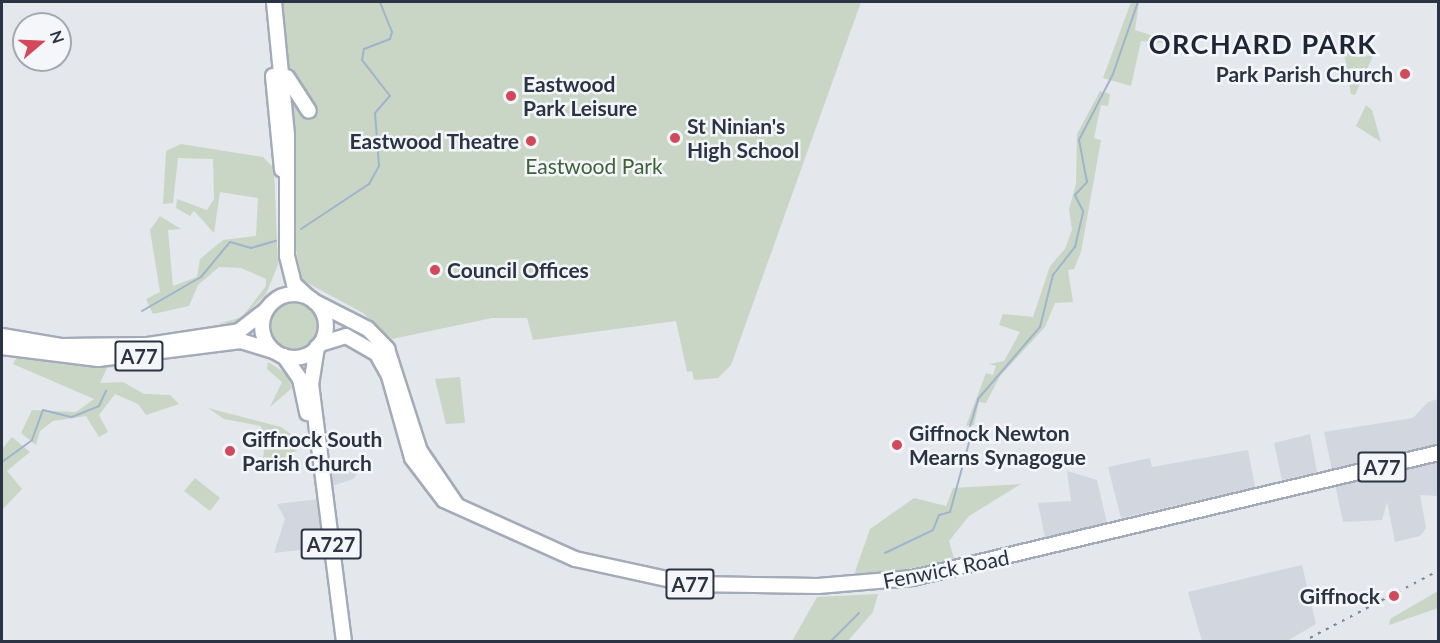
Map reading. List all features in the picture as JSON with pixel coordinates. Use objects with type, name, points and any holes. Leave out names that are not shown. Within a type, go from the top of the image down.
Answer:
[{"type":"main road","points":[[274,2],[287,135],[284,178]]},
{"type":"main road","points":[[275,21],[272,53],[284,178],[287,256],[294,284],[312,300],[325,321],[318,346],[302,356],[279,353],[263,334],[269,306],[287,256]]},
{"type":"main road","points":[[278,43],[290,88],[309,111]]},
{"type":"main road","points":[[269,306],[290,294],[312,300],[368,329],[387,349],[421,453],[457,506]]},
{"type":"main road","name":"A77","points":[[2,336],[62,346],[148,345],[239,331],[269,306]]},
{"type":"main road","name":"Fenwick Road","points":[[318,346],[346,336],[377,354],[389,376],[414,463],[438,496],[542,547],[629,574],[720,586],[846,586],[937,573],[1438,453]]},
{"type":"main road","name":"A77","points":[[2,347],[98,359],[241,341],[279,353]]},
{"type":"main road","name":"A727","points":[[318,346],[310,373],[344,642]]},
{"type":"main road","name":"A727","points":[[279,353],[300,379],[318,446]]},
{"type":"shaded area","points":[[1438,399],[1438,496],[1420,495],[1426,528],[1420,536],[1395,542],[1387,502],[1382,520],[1343,522],[1324,432],[1413,418],[1428,402]]},
{"type":"shaded area","points":[[1310,434],[1317,472],[1282,480],[1274,443]]},
{"type":"shaded area","points":[[1248,450],[1255,487],[1121,518],[1108,467],[1150,458],[1152,467]]},
{"type":"shaded area","points":[[328,459],[348,459],[363,466],[353,479],[332,486]]},
{"type":"shaded area","points":[[1067,471],[1097,480],[1107,523],[1045,538],[1038,503],[1071,501]]},
{"type":"shaded area","points":[[319,499],[325,547],[274,553],[285,519],[277,504]]},
{"type":"shaded area","points":[[1302,565],[1316,624],[1287,641],[1202,641],[1188,592]]},
{"type":"green space","name":"Eastwood Park","points":[[283,2],[861,2],[731,365],[718,378],[694,380],[692,371],[687,372],[676,321],[533,340],[527,318],[492,318],[392,339],[363,313],[302,280],[295,244],[295,127]]},
{"type":"green space","points":[[1131,2],[1139,2],[1135,30],[1179,44],[1141,41],[1131,86],[1103,78]]},
{"type":"green space","points":[[1344,53],[1373,56],[1355,95],[1351,94]]},
{"type":"green space","points":[[1100,91],[1110,94],[1108,106],[1101,105],[1094,138],[1101,140],[1081,252],[1074,269],[1068,270],[1073,302],[1055,303],[1045,327],[1000,376],[986,403],[979,402],[974,425],[966,426],[986,373],[993,375],[996,366],[989,364],[1004,361],[1020,332],[999,325],[1003,314],[1033,317],[1050,266],[1065,249],[1072,230],[1069,209],[1076,184],[1077,134]]},
{"type":"green space","points":[[1366,105],[1372,110],[1381,142],[1356,126]]},
{"type":"green space","points":[[181,144],[263,157],[274,168],[278,265],[266,294],[237,323],[218,324],[242,317],[266,286],[266,279],[241,268],[219,267],[198,285],[189,306],[153,314],[146,299],[160,292],[150,230],[160,216],[181,229],[168,230],[173,286],[197,277],[200,259],[223,240],[256,236],[258,198],[220,192],[214,233],[194,211],[190,216],[176,208],[177,199],[207,210],[214,199],[213,159],[178,158],[173,203],[163,204],[166,151]]},
{"type":"green space","points":[[288,299],[298,299],[308,303],[316,311],[320,326],[316,341],[308,349],[298,353],[288,353],[278,349],[270,341],[266,331],[266,321],[270,311],[278,303]]},
{"type":"green space","points":[[18,355],[91,366],[140,363],[107,368],[100,383],[123,382],[144,394],[170,395],[179,404],[146,415],[138,404],[115,394],[99,415],[108,432],[99,437],[86,416],[53,421],[40,431],[36,445],[21,433],[32,410],[76,412],[94,399],[13,364]]},
{"type":"green space","points":[[268,362],[287,374],[292,388],[270,407],[282,382],[267,369]]},
{"type":"green space","points":[[460,377],[465,423],[446,424],[435,379]]},
{"type":"green space","points":[[208,408],[281,427],[298,439],[293,439],[297,450],[259,473],[264,453],[261,426],[224,419]]},
{"type":"green space","points":[[12,437],[30,452],[7,471],[22,489],[2,510],[2,449]]},
{"type":"green space","points":[[195,478],[220,498],[210,511],[184,491]]},
{"type":"green space","points":[[1021,484],[969,516],[949,541],[954,559],[873,577],[855,572],[870,529],[914,498],[946,506],[953,488]]},
{"type":"green space","points":[[1438,591],[1438,608],[1389,625],[1390,619]]},
{"type":"green space","points":[[878,594],[873,612],[848,641],[792,641],[817,597]]},
{"type":"waterway","points":[[301,229],[369,184],[379,166],[375,113],[390,96],[362,60],[364,49],[390,39],[392,32],[380,2]]},
{"type":"waterway","points":[[970,426],[978,399],[1040,327],[1053,275],[1075,247],[1083,211],[1075,195],[1087,182],[1079,140],[1113,74],[1138,2]]},
{"type":"waterway","points":[[142,311],[201,277],[230,242],[251,248],[276,241]]},
{"type":"waterway","points":[[2,462],[32,440],[43,410],[72,417],[99,406],[106,391]]},
{"type":"waterway","points":[[885,553],[933,530],[939,515],[950,512],[970,439]]},
{"type":"waterway","points":[[830,642],[859,613]]},
{"type":"railway","points":[[1302,642],[1438,571]]},
{"type":"place","name":"Park Parish Church","points":[[1405,74]]},
{"type":"place","name":"Eastwood Park Leisure","points":[[511,96]]},
{"type":"place","name":"St Ninian's High School","points":[[675,138]]},
{"type":"place","name":"Eastwood Theatre","points":[[531,141]]},
{"type":"place","name":"Council Offices","points":[[435,270]]},
{"type":"place","name":"Giffnock Newton Mearns Synagogue","points":[[897,445]]},
{"type":"place","name":"Giffnock South Parish Church","points":[[230,451]]},
{"type":"place","name":"Giffnock","points":[[1394,596]]},
{"type":"district","name":"ORCHARD PARK","points":[[1263,44]]}]
